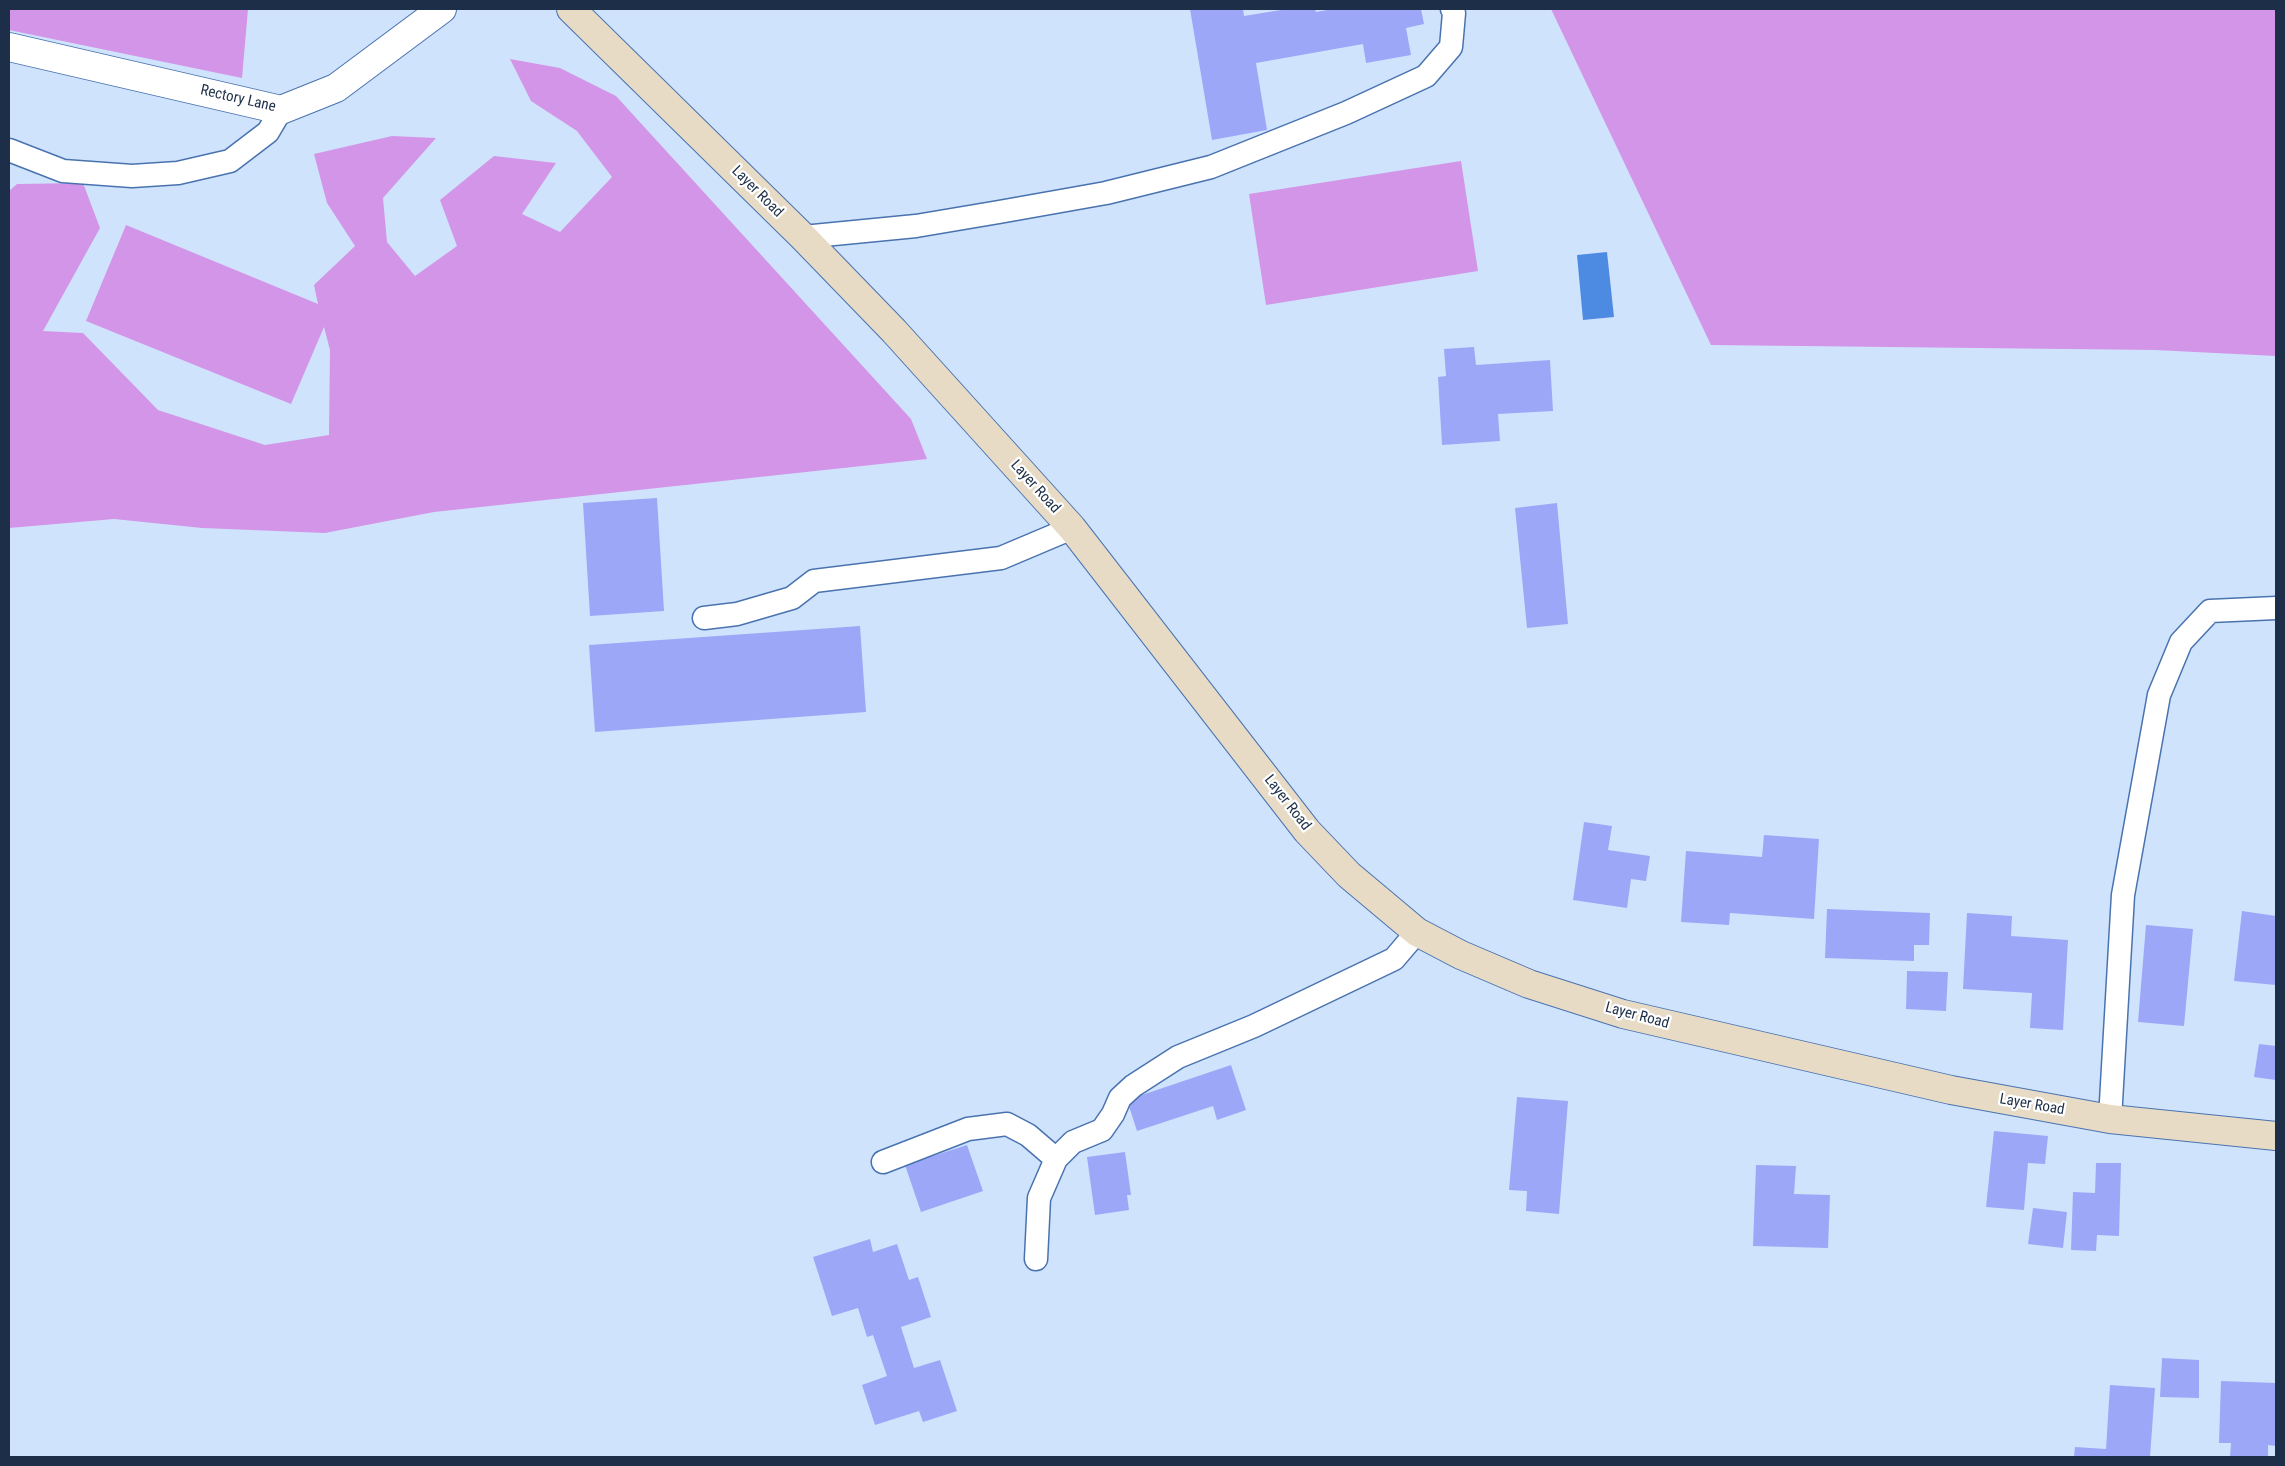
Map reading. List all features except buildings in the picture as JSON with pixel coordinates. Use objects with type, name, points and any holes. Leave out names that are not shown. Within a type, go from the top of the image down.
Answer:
[{"type":"street","name":"Rectory Lane","points":[[9,47],[281,110],[336,88],[442,9]]},
{"type":"street","name":"Layer Road","points":[[571,9],[803,237],[894,331],[1072,528],[1307,831],[1349,875],[1417,932],[1460,955],[1529,984],[1623,1014],[1951,1090],[2110,1119],[2276,1136]]},
{"type":"lane","points":[[803,237],[916,226],[1000,212],[1106,193],[1211,167],[1346,113],[1426,76],[1451,47],[1454,13],[1452,9]]},
{"type":"lane","points":[[9,150],[63,171],[132,176],[178,173],[230,162],[268,132],[281,110]]},
{"type":"lane","points":[[704,618],[737,614],[792,598],[814,581],[1001,558],[1072,528]]},
{"type":"lane","points":[[2110,1119],[2123,895],[2159,695],[2181,642],[2210,611],[2276,608]]},
{"type":"lane","points":[[1036,1260],[1039,1198],[1056,1158],[1073,1142],[1102,1130],[1113,1114],[1120,1098],[1133,1086],[1178,1057],[1254,1026],[1394,959],[1417,932]]},
{"type":"lane","points":[[883,1162],[968,1129],[1007,1124],[1028,1135],[1056,1158]]},
{"type":"shaded area","points":[[9,9],[248,9],[242,78],[9,30]]},
{"type":"shaded area","points":[[1551,9],[2276,9],[2276,356],[2155,350],[1711,345]]},
{"type":"shaded area","points":[[510,59],[560,68],[616,96],[911,419],[927,459],[434,512],[325,533],[202,528],[114,519],[9,528],[9,191],[17,184],[83,183],[100,228],[43,331],[83,333],[158,410],[265,445],[329,435],[330,350],[324,327],[291,404],[86,321],[126,225],[318,304],[314,285],[355,246],[327,203],[314,154],[392,136],[436,138],[383,198],[387,242],[415,276],[457,246],[440,200],[494,156],[556,163],[522,214],[560,232],[612,177],[577,131],[531,101]]},
{"type":"shaded area","points":[[1461,161],[1478,271],[1266,305],[1249,194]]},
{"type":"water","points":[[1607,252],[1614,317],[1583,320],[1577,255]]}]
